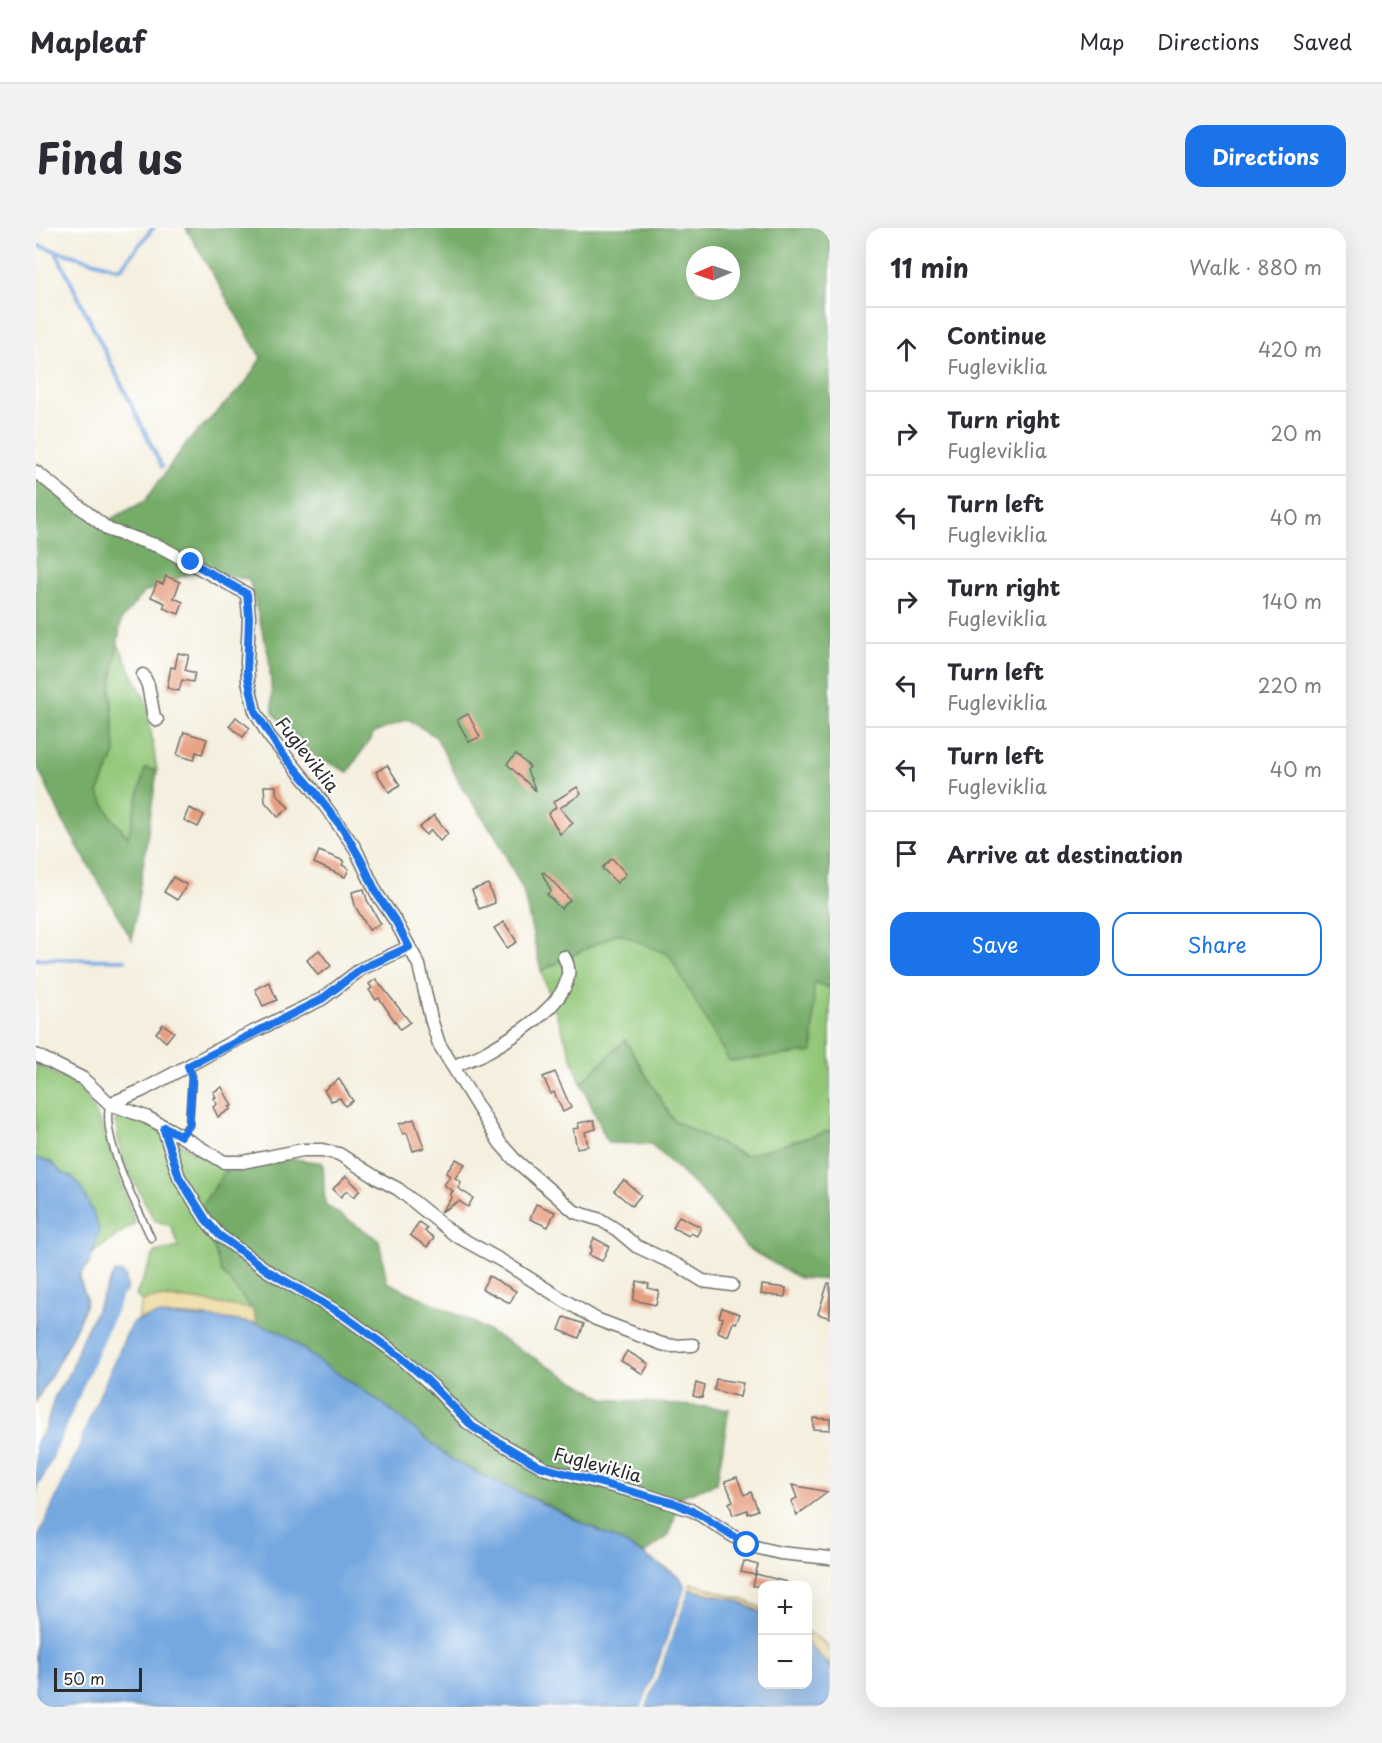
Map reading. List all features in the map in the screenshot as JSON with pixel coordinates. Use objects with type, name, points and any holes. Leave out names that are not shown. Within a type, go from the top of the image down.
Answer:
[{"type":"street","name":"Fugleviklia","points":[[36,472],[109,530],[161,547],[247,594],[249,617],[247,673],[255,711],[274,743],[313,789],[345,832],[377,894],[415,956],[421,971],[434,1032],[509,1154],[575,1212],[601,1221],[617,1230],[636,1246],[679,1266],[703,1281],[732,1285]]},
{"type":"street","points":[[144,675],[154,717],[157,720]]},
{"type":"street","points":[[110,1104],[322,999],[361,969],[409,947]]},
{"type":"street","points":[[454,1067],[485,1053],[542,1015],[561,993],[566,983],[569,969],[564,957]]},
{"type":"street","points":[[36,1055],[82,1078],[110,1104],[146,1117],[215,1158],[228,1163],[303,1150],[322,1150],[339,1154],[398,1189],[455,1235],[596,1319],[662,1344],[693,1345]]},
{"type":"street","name":"Fugleviklia","points":[[165,1127],[179,1177],[206,1220],[219,1235],[268,1271],[343,1315],[398,1355],[434,1387],[467,1422],[481,1432],[546,1469],[656,1498],[694,1511],[747,1545],[780,1553],[830,1558]]},
{"type":"lane","points":[[181,1136],[189,1125],[192,1077],[188,1066]]},
{"type":"lane","points":[[110,1104],[107,1112],[111,1139],[151,1238]]},
{"type":"green space","points":[[186,228],[830,228],[830,988],[814,982],[813,1052],[729,1061],[669,955],[618,933],[541,971],[523,890],[495,835],[462,787],[436,737],[408,719],[374,733],[348,772],[315,756],[273,713],[269,657],[249,579],[192,572],[143,593],[121,620],[111,689],[115,753],[98,793],[112,818],[128,837],[145,768],[157,771],[132,940],[63,821],[36,764],[36,463],[109,520],[145,501],[187,442],[245,384],[261,358]]},
{"type":"green space","points":[[117,642],[147,704],[157,771],[145,768],[129,838],[112,818],[98,793],[115,753],[111,689]]},
{"type":"green space","points":[[618,933],[669,954],[729,1061],[814,982],[830,988],[830,1131],[745,1156],[673,1120],[625,1040],[581,1083],[541,971]]},
{"type":"green space","points":[[625,1040],[673,1120],[744,1156],[830,1131],[830,1280],[799,1278],[747,1248],[704,1194],[651,1144],[608,1143],[581,1083]]},
{"type":"green space","points":[[36,1064],[82,1089],[102,1126],[135,1223],[94,1252],[88,1266],[81,1272],[80,1280],[86,1298],[85,1306],[64,1351],[36,1401]]},
{"type":"green space","points":[[129,1114],[226,1170],[201,1207],[221,1271],[252,1309],[165,1297],[142,1302],[136,1295],[155,1252],[179,1247],[171,1226],[154,1220],[122,1158],[115,1121]]},
{"type":"green space","points":[[287,1158],[323,1163],[325,1205],[379,1240],[387,1282],[471,1321],[605,1399],[729,1409],[717,1483],[681,1496],[669,1535],[644,1554],[542,1502],[455,1462],[381,1402],[321,1363],[294,1341],[281,1332],[257,1324],[252,1309],[221,1271],[201,1207],[226,1170]]},
{"type":"sand","points":[[150,1298],[188,1299],[252,1309],[257,1324],[183,1315],[138,1319],[142,1302]]},
{"type":"sand","points":[[691,1583],[739,1598],[758,1606],[758,1611],[736,1600],[689,1589]]},
{"type":"sand","points":[[812,1634],[825,1643],[829,1650],[830,1671],[828,1664],[812,1648]]},
{"type":"water","points":[[37,1158],[51,1162],[61,1172],[74,1178],[83,1191],[99,1229],[90,1262],[79,1276],[86,1299],[85,1306],[65,1349],[36,1401]]},
{"type":"water","points":[[114,1273],[124,1274],[127,1288],[41,1480],[36,1499],[36,1442],[46,1427],[55,1395],[70,1373],[81,1341]]},
{"type":"water","points":[[156,1315],[225,1319],[257,1324],[281,1332],[321,1363],[381,1402],[455,1462],[624,1543],[680,1577],[685,1587],[642,1707],[36,1707],[36,1540],[132,1322]]},
{"type":"water","points":[[689,1589],[736,1600],[758,1611],[758,1689],[812,1689],[812,1648],[828,1664],[830,1671],[830,1707],[646,1707]]},
{"type":"pier","points":[[124,1292],[125,1295],[109,1335],[49,1474],[41,1487],[39,1500],[36,1502],[38,1487]]},
{"type":"pier","points":[[139,1316],[127,1331],[36,1540],[36,1533],[124,1329],[129,1320]]},
{"type":"pier","points":[[687,1583],[690,1587],[646,1707],[642,1707]]},
{"type":"building","points":[[166,576],[180,582],[174,598],[183,602],[179,614],[163,608],[165,603],[151,597],[157,582],[163,584]]},
{"type":"building","points":[[178,653],[189,655],[185,670],[195,673],[193,682],[182,680],[179,691],[167,688],[171,667],[175,668]]},
{"type":"building","points":[[468,714],[480,737],[469,742],[457,720]]},
{"type":"building","points":[[236,717],[250,728],[243,737],[229,726]]},
{"type":"building","points":[[184,732],[207,739],[202,754],[196,752],[194,760],[177,755]]},
{"type":"building","points":[[516,754],[530,767],[527,770],[536,791],[507,764]]},
{"type":"building","points":[[387,765],[400,785],[389,792],[376,772]]},
{"type":"building","points":[[264,786],[276,786],[276,793],[289,808],[278,817],[265,802]]},
{"type":"building","points":[[577,787],[581,794],[560,808],[573,823],[560,834],[548,814],[556,807],[553,802]]},
{"type":"building","points":[[189,808],[204,815],[198,827],[184,820]]},
{"type":"building","points":[[434,815],[448,834],[440,841],[431,830],[426,835],[419,828]]},
{"type":"building","points":[[319,851],[344,861],[342,865],[349,869],[345,877],[314,863]]},
{"type":"building","points":[[612,858],[626,874],[617,883],[602,868]]},
{"type":"building","points":[[544,872],[570,900],[561,909],[547,894],[551,891],[542,873]]},
{"type":"building","points":[[173,877],[187,885],[177,900],[164,892]]},
{"type":"building","points":[[488,884],[495,903],[479,909],[472,890]]},
{"type":"building","points":[[364,889],[367,900],[381,924],[369,930],[355,906],[352,892]]},
{"type":"building","points":[[504,922],[517,942],[507,948],[494,928]]},
{"type":"building","points":[[319,950],[331,966],[318,975],[307,960]]},
{"type":"building","points":[[376,979],[410,1022],[400,1029],[379,998],[376,1000],[369,990],[372,988],[369,984]]},
{"type":"building","points":[[269,982],[277,1000],[263,1006],[255,989]]},
{"type":"building","points":[[163,1024],[174,1032],[166,1042],[156,1033]]},
{"type":"building","points":[[555,1072],[571,1108],[563,1112],[554,1092],[551,1094],[543,1077]]},
{"type":"building","points":[[339,1079],[353,1101],[345,1106],[340,1098],[331,1101],[324,1090]]},
{"type":"building","points":[[222,1087],[232,1106],[218,1117],[213,1107],[217,1104],[213,1098],[216,1097],[213,1092]]},
{"type":"building","points":[[414,1119],[424,1148],[413,1151],[407,1133],[403,1134],[399,1124]]},
{"type":"building","points":[[594,1120],[596,1129],[585,1132],[588,1146],[577,1148],[573,1129],[579,1128],[578,1123]]},
{"type":"building","points":[[456,1159],[465,1164],[455,1178],[461,1182],[458,1188],[473,1198],[468,1207],[459,1201],[441,1212],[452,1197],[450,1195],[453,1191],[444,1185],[450,1176],[446,1173]]},
{"type":"building","points":[[346,1176],[360,1190],[354,1197],[347,1190],[341,1197],[333,1189]]},
{"type":"building","points":[[624,1180],[641,1195],[632,1206],[614,1191]]},
{"type":"building","points":[[536,1204],[555,1212],[548,1227],[530,1219]]},
{"type":"building","points":[[679,1216],[701,1227],[697,1236],[691,1233],[689,1236],[673,1228]]},
{"type":"building","points":[[419,1222],[434,1238],[427,1247],[410,1235]]},
{"type":"building","points":[[594,1238],[609,1246],[602,1261],[589,1255]]},
{"type":"building","points":[[489,1276],[516,1291],[510,1303],[482,1289]]},
{"type":"building","points":[[637,1281],[649,1284],[648,1288],[659,1291],[656,1305],[633,1300]]},
{"type":"building","points":[[828,1283],[830,1283],[830,1318],[818,1314]]},
{"type":"building","points":[[762,1285],[786,1288],[785,1297],[761,1294]]},
{"type":"building","points":[[722,1308],[740,1314],[736,1323],[733,1322],[728,1336],[718,1332],[723,1318],[719,1317]]},
{"type":"building","points":[[564,1317],[584,1324],[579,1338],[559,1330]]},
{"type":"building","points":[[627,1351],[649,1364],[643,1374],[621,1361]]},
{"type":"building","points":[[716,1379],[743,1383],[740,1397],[714,1390]]},
{"type":"building","points":[[696,1383],[705,1386],[702,1398],[693,1396]]},
{"type":"building","points":[[813,1418],[830,1419],[830,1430],[813,1429]]},
{"type":"building","points":[[737,1477],[744,1495],[751,1492],[758,1510],[748,1514],[747,1510],[733,1515],[729,1503],[733,1501],[725,1481]]},
{"type":"building","points":[[792,1485],[828,1492],[797,1515],[791,1501],[797,1498]]},
{"type":"building","points":[[744,1561],[758,1565],[755,1575],[741,1572]]},
{"type":"building","points":[[756,1574],[783,1581],[758,1581],[758,1586],[753,1586]]},
{"type":"waterway","points":[[36,245],[120,269],[153,228]]},
{"type":"waterway","points":[[55,250],[162,467]]},
{"type":"waterway","points":[[36,959],[125,960]]},
{"type":"route","points":[[191,562],[247,594],[249,617],[247,673],[251,699],[260,723],[345,832],[377,894],[409,947],[361,969],[334,992],[308,1007],[232,1042],[188,1066],[192,1077],[189,1125],[181,1136],[165,1127],[164,1130],[183,1186],[206,1220],[228,1243],[268,1271],[343,1315],[398,1355],[434,1387],[467,1422],[481,1432],[546,1469],[656,1498],[694,1511],[747,1545]]}]
